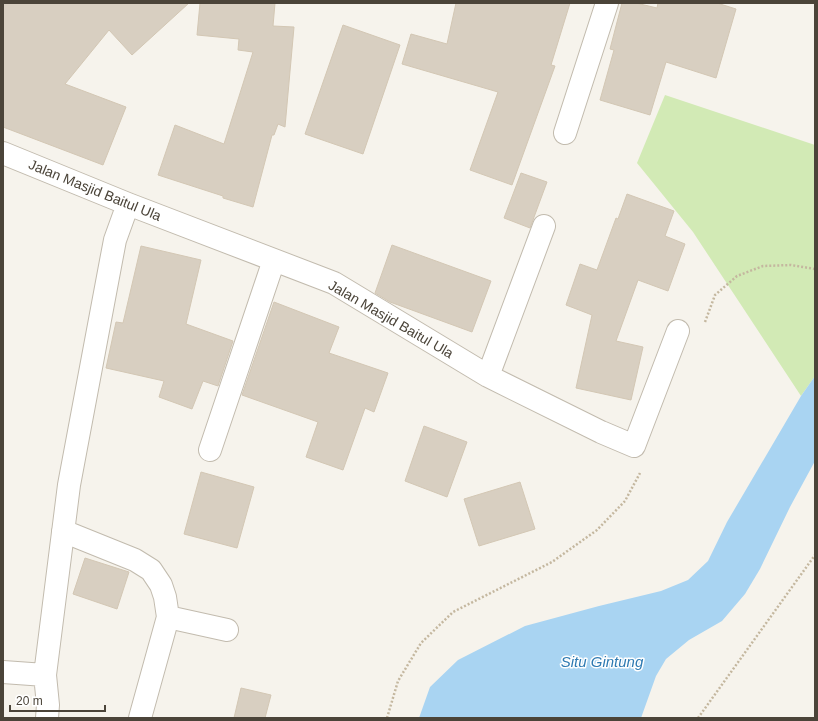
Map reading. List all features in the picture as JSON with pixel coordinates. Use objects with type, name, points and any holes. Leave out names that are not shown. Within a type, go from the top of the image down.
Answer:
[{"type":"street","points":[[565,133],[607,3]]},
{"type":"street","name":"Jalan Masjid Baitul Ula","points":[[4,157],[334,283],[488,376],[601,432],[634,446],[678,331]]},
{"type":"street","points":[[46,718],[48,705],[45,675],[69,485],[111,261],[116,240],[128,204]]},
{"type":"street","points":[[488,376],[544,226]]},
{"type":"street","points":[[210,450],[274,260]]},
{"type":"street","points":[[63,531],[135,560],[150,570],[161,585],[168,617],[140,718]]},
{"type":"street","points":[[168,617],[227,630]]},
{"type":"street","points":[[3,672],[45,675]]},
{"type":"path","points":[[703,327],[715,295],[737,276],[763,266],[791,265],[815,269]]},
{"type":"path","points":[[386,718],[398,681],[421,643],[442,622],[453,612],[552,562],[597,530],[625,501],[643,467]]},
{"type":"path","points":[[698,718],[815,555]]},
{"type":"green space","points":[[665,95],[815,145],[815,376],[801,396],[693,232],[637,163]]},
{"type":"water","name":"Situ Gintung","points":[[815,376],[815,461],[790,507],[760,569],[745,594],[722,621],[689,640],[666,659],[656,676],[641,718],[419,718],[430,687],[458,660],[525,626],[661,591],[688,580],[708,561],[727,522],[801,396]]},
{"type":"building","points":[[3,3],[189,3],[132,55],[109,30],[65,84],[126,107],[103,165],[3,127]]},
{"type":"building","points":[[200,3],[275,3],[273,26],[294,27],[285,127],[278,124],[274,135],[272,135],[253,207],[158,175],[175,125],[224,144],[253,52],[238,50],[239,39],[197,35]]},
{"type":"building","points":[[456,3],[570,3],[551,65],[555,66],[512,185],[470,170],[498,92],[402,64],[411,34],[447,44]]},
{"type":"building","points":[[622,3],[636,3],[657,8],[658,3],[717,3],[736,9],[716,78],[666,62],[650,115],[600,100],[614,50],[610,49]]},
{"type":"building","points":[[343,25],[400,45],[363,154],[305,134]]},
{"type":"building","points":[[521,173],[547,182],[530,228],[504,218]]},
{"type":"building","points":[[627,194],[674,211],[665,236],[685,244],[668,291],[638,280],[616,341],[643,347],[631,400],[576,388],[592,315],[566,305],[580,264],[597,270],[616,218],[618,219]]},
{"type":"building","points":[[392,245],[491,281],[472,332],[390,302],[375,293]]},
{"type":"building","points":[[141,246],[201,260],[186,324],[233,341],[218,386],[203,381],[192,409],[159,397],[164,381],[106,368],[116,322],[123,323]]},
{"type":"building","points":[[274,302],[339,327],[329,353],[388,373],[374,412],[365,408],[343,470],[306,457],[318,422],[242,395]]},
{"type":"building","points":[[424,426],[467,442],[447,497],[405,481]]},
{"type":"building","points":[[201,472],[254,487],[237,548],[184,534]]},
{"type":"building","points":[[520,482],[535,529],[479,546],[464,499]]},
{"type":"building","points":[[85,558],[129,572],[117,609],[73,594]]},
{"type":"building","points":[[241,688],[271,695],[265,718],[234,718]]}]
